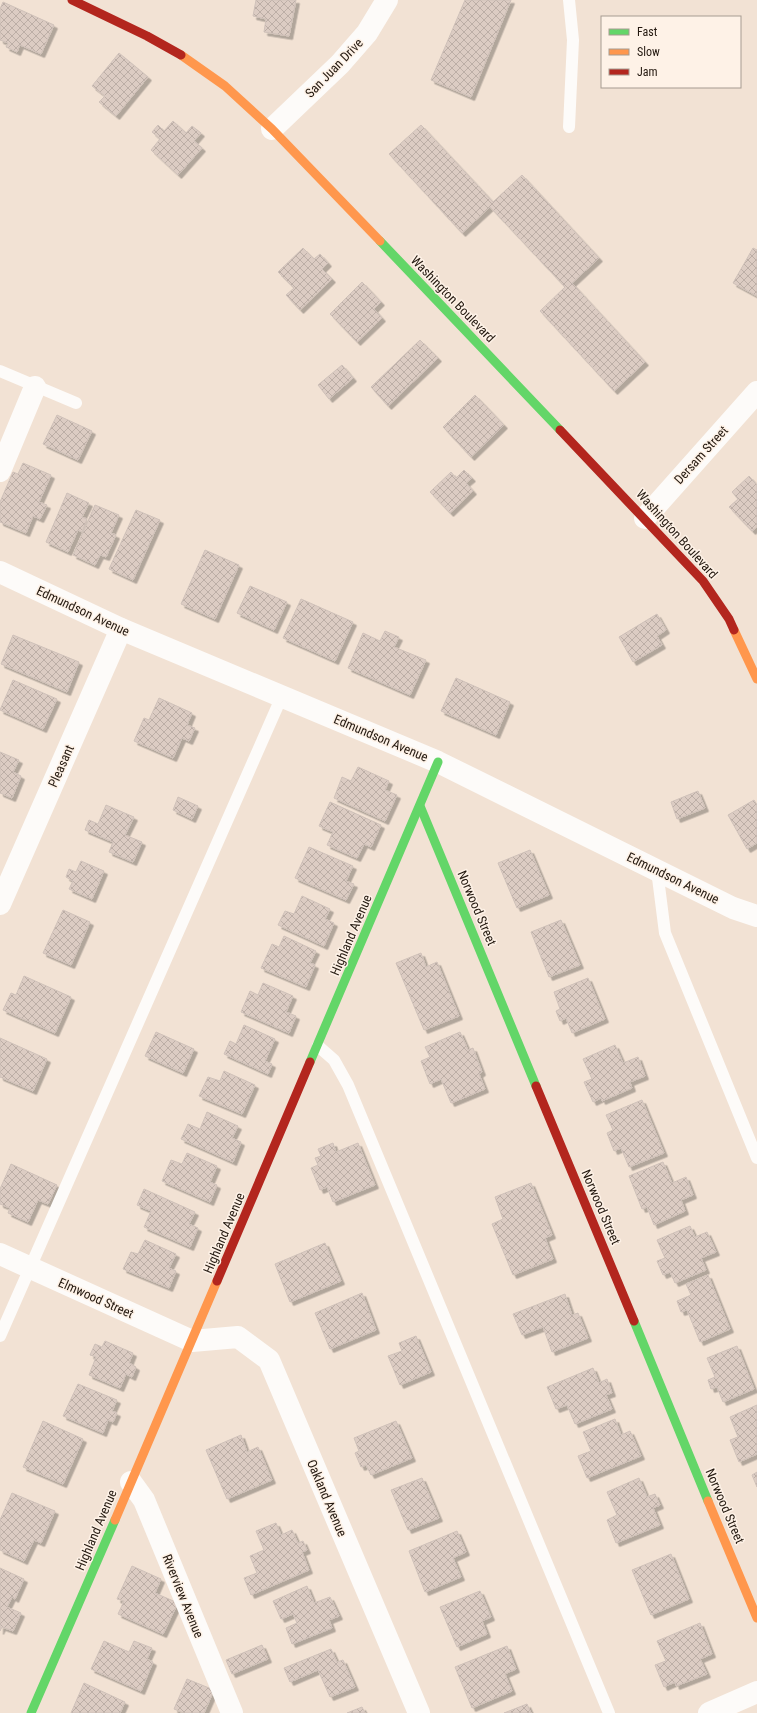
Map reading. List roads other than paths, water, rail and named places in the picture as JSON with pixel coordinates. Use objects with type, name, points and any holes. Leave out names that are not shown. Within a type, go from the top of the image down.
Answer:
[{"type":"street","name":"Washington Boulevard","points":[[72,0],[152,37],[187,58],[218,80],[272,129],[645,518],[703,581],[729,619],[757,679]]},
{"type":"street","name":"San Juan Drive","points":[[272,129],[340,64],[368,33],[387,0]]},
{"type":"street","points":[[0,471],[35,387]]},
{"type":"street","name":"Dersam Street","points":[[645,518],[757,392]]},
{"type":"street","name":"Edmundson Avenue","points":[[0,572],[121,629],[438,762],[734,908],[757,916]]},
{"type":"street","name":"Pleasant","points":[[0,904],[121,629]]},
{"type":"street","name":"Highland Avenue","points":[[31,1713],[192,1341],[438,762]]},
{"type":"street","name":"Norwood Street","points":[[420,806],[757,1618]]},
{"type":"street","name":"Elmwood Street","points":[[0,1254],[192,1341]]},
{"type":"street","name":"Oakland Avenue","points":[[192,1341],[238,1337],[269,1360],[419,1713]]},
{"type":"street","name":"Riverview Avenue","points":[[131,1482],[144,1500],[232,1713]]},
{"type":"street","points":[[709,1713],[757,1692]]},
{"type":"lane","points":[[569,0],[573,40],[569,127]]},
{"type":"lane","points":[[0,371],[76,403]]},
{"type":"lane","points":[[0,1336],[282,696]]},
{"type":"lane","points":[[657,870],[665,933],[757,1158]]},
{"type":"lane","points":[[318,1046],[334,1060],[348,1085],[609,1713]]}]
